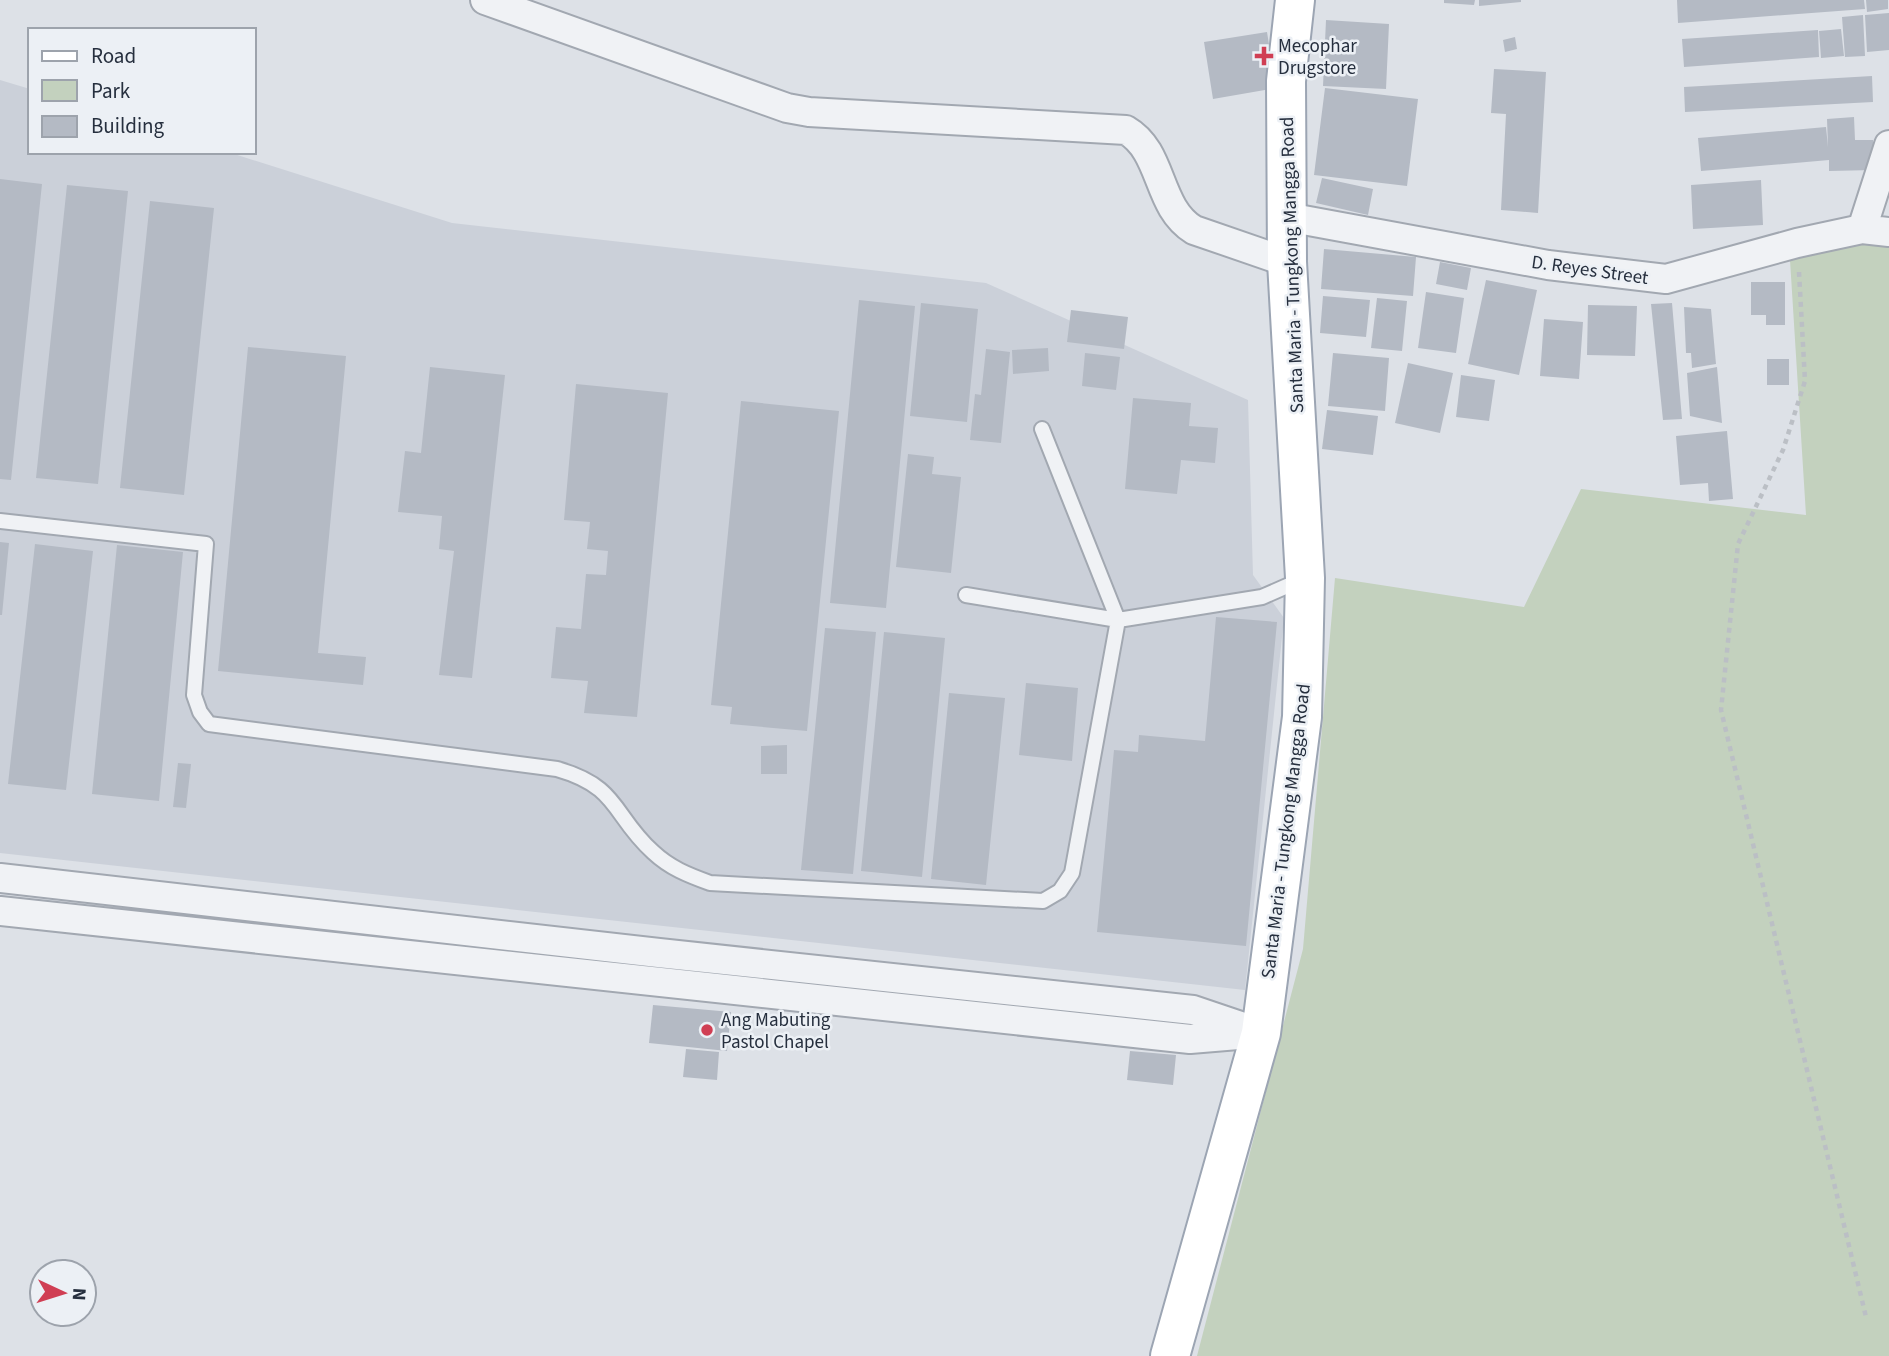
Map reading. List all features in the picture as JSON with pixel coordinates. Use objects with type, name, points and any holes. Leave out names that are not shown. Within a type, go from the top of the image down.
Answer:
[{"type":"main road","name":"Santa Maria - Tungkong Mangga Road","points":[[1170,1356],[1261,1033],[1302,716],[1305,578],[1287,261],[1286,81],[1294,0]]},
{"type":"street","points":[[485,0],[787,108],[809,112],[1126,130],[1147,147],[1171,210],[1181,222],[1194,230],[1287,261]]},
{"type":"street","points":[[1875,230],[1889,145]]},
{"type":"street","name":"D. Reyes Street","points":[[1287,217],[1548,265],[1666,279],[1797,243],[1875,230]]},
{"type":"street","points":[[0,878],[673,955],[1194,1010],[1261,1033]]},
{"type":"street","points":[[0,911],[1190,1039],[1261,1033]]},
{"type":"lane","points":[[0,521],[206,544],[194,695],[200,712],[209,724],[557,769],[583,776],[609,795],[652,851],[678,872],[710,883],[1043,901],[1060,891],[1072,873],[1118,620],[1042,429]]},
{"type":"lane","points":[[966,596],[1118,620],[1262,597],[1305,578]]},
{"type":"path","points":[[1797,243],[1805,381],[1783,450],[1738,544],[1721,709],[1866,1317]]},
{"type":"shaded area","points":[[0,80],[28,88],[28,154],[234,154],[452,223],[986,283],[1248,400],[1253,575],[1284,618],[1245,990],[0,853]]},
{"type":"green space","points":[[1874,239],[1889,241],[1889,1356],[1197,1356],[1303,949],[1335,578],[1524,607],[1581,489],[1806,515],[1790,260]]},
{"type":"building","points":[[1444,0],[1475,0],[1474,5],[1444,3]]},
{"type":"building","points":[[1479,0],[1521,0],[1521,2],[1479,6]]},
{"type":"building","points":[[1677,0],[1864,0],[1865,9],[1678,23]]},
{"type":"building","points":[[1866,0],[1888,0],[1888,9],[1867,12]]},
{"type":"building","points":[[1889,13],[1889,50],[1867,52],[1865,15]]},
{"type":"building","points":[[1863,15],[1865,56],[1845,57],[1842,17]]},
{"type":"building","points":[[1326,20],[1389,24],[1386,89],[1323,86]]},
{"type":"building","points":[[1841,29],[1844,56],[1821,58],[1819,31]]},
{"type":"building","points":[[1818,30],[1819,57],[1684,67],[1682,39]]},
{"type":"building","points":[[1267,32],[1276,88],[1213,99],[1204,42]]},
{"type":"building","points":[[1515,37],[1517,49],[1505,52],[1503,40]]},
{"type":"building","points":[[1494,69],[1546,72],[1538,213],[1501,210],[1506,114],[1491,113]]},
{"type":"building","points":[[1872,76],[1873,102],[1685,112],[1684,87]]},
{"type":"building","points":[[1325,88],[1418,99],[1407,186],[1314,175]]},
{"type":"building","points":[[1854,117],[1855,140],[1873,140],[1874,170],[1829,171],[1829,160],[1701,171],[1698,138],[1826,127],[1828,147],[1827,119]]},
{"type":"building","points":[[1322,178],[1373,189],[1368,215],[1316,203]]},
{"type":"building","points":[[0,179],[42,184],[11,480],[0,479]]},
{"type":"building","points":[[1761,180],[1763,225],[1693,229],[1691,185]]},
{"type":"building","points":[[67,185],[128,191],[98,484],[36,478]]},
{"type":"building","points":[[150,201],[214,208],[184,495],[120,488]]},
{"type":"building","points":[[1324,249],[1416,257],[1413,296],[1321,289]]},
{"type":"building","points":[[1440,262],[1471,268],[1467,290],[1436,284]]},
{"type":"building","points":[[1486,280],[1537,290],[1519,375],[1468,364]]},
{"type":"building","points":[[1751,282],[1785,282],[1785,325],[1766,325],[1766,315],[1751,315]]},
{"type":"building","points":[[1426,292],[1464,298],[1456,353],[1418,348]]},
{"type":"building","points":[[1323,296],[1370,300],[1366,337],[1320,333]]},
{"type":"building","points":[[1377,298],[1407,301],[1402,351],[1371,348]]},
{"type":"building","points":[[859,300],[915,306],[886,608],[830,603]]},
{"type":"building","points":[[921,303],[978,309],[967,422],[910,416]]},
{"type":"building","points":[[1672,303],[1682,419],[1663,420],[1651,304]]},
{"type":"building","points":[[1588,305],[1637,306],[1635,356],[1587,355]]},
{"type":"building","points":[[1684,307],[1711,309],[1716,364],[1692,368],[1691,353],[1686,353]]},
{"type":"building","points":[[1071,310],[1128,317],[1124,349],[1067,342]]},
{"type":"building","points":[[1544,319],[1583,322],[1579,379],[1540,376]]},
{"type":"building","points":[[248,347],[346,356],[318,653],[366,657],[363,685],[218,671]]},
{"type":"building","points":[[1048,348],[1049,371],[1013,374],[1012,350]]},
{"type":"building","points":[[986,349],[1010,352],[1001,443],[970,440],[975,394],[981,395]]},
{"type":"building","points":[[1085,353],[1120,357],[1116,390],[1082,386]]},
{"type":"building","points":[[1333,353],[1389,358],[1385,411],[1328,406]]},
{"type":"building","points":[[1767,359],[1789,359],[1789,385],[1767,385]]},
{"type":"building","points":[[1408,363],[1453,373],[1440,433],[1395,423]]},
{"type":"building","points":[[430,367],[505,375],[472,678],[439,675],[454,551],[439,549],[442,516],[398,512],[405,451],[421,453]]},
{"type":"building","points":[[1717,367],[1722,423],[1690,416],[1687,373]]},
{"type":"building","points":[[1461,375],[1495,380],[1489,421],[1456,417]]},
{"type":"building","points":[[576,384],[668,393],[637,717],[584,713],[588,681],[551,678],[556,627],[581,629],[586,574],[606,575],[608,551],[587,549],[590,522],[564,520]]},
{"type":"building","points":[[1133,398],[1191,403],[1189,426],[1218,428],[1215,463],[1181,460],[1177,494],[1125,489]]},
{"type":"building","points":[[741,401],[839,411],[807,731],[730,724],[732,707],[711,705]]},
{"type":"building","points":[[1327,410],[1378,416],[1373,455],[1322,449]]},
{"type":"building","points":[[1727,431],[1733,499],[1709,501],[1708,483],[1680,485],[1676,436]]},
{"type":"building","points":[[908,454],[934,457],[932,474],[961,477],[951,573],[896,567]]},
{"type":"building","points":[[0,542],[9,543],[2,615],[0,615]]},
{"type":"building","points":[[35,544],[93,551],[66,790],[8,784]]},
{"type":"building","points":[[117,545],[183,552],[159,801],[92,794]]},
{"type":"building","points":[[1216,617],[1277,622],[1246,946],[1097,932],[1114,750],[1138,752],[1139,735],[1205,741]]},
{"type":"building","points":[[825,628],[876,632],[853,874],[801,870]]},
{"type":"building","points":[[884,632],[945,638],[922,877],[861,871]]},
{"type":"building","points":[[1026,683],[1078,688],[1072,761],[1019,755]]},
{"type":"building","points":[[949,693],[1005,698],[986,885],[931,879]]},
{"type":"building","points":[[787,745],[787,774],[761,774],[761,746]]},
{"type":"building","points":[[178,763],[191,764],[186,808],[173,807]]},
{"type":"building","points":[[653,1005],[731,1012],[727,1051],[649,1043]]},
{"type":"building","points":[[686,1049],[719,1052],[717,1080],[683,1077]]},
{"type":"building","points":[[1130,1051],[1176,1055],[1173,1085],[1127,1080]]},
{"type":"place","name":"Mecophar Drugstore","points":[[1264,56]]},
{"type":"place","name":"Ang Mabuting Pastol Chapel","points":[[707,1030]]}]
